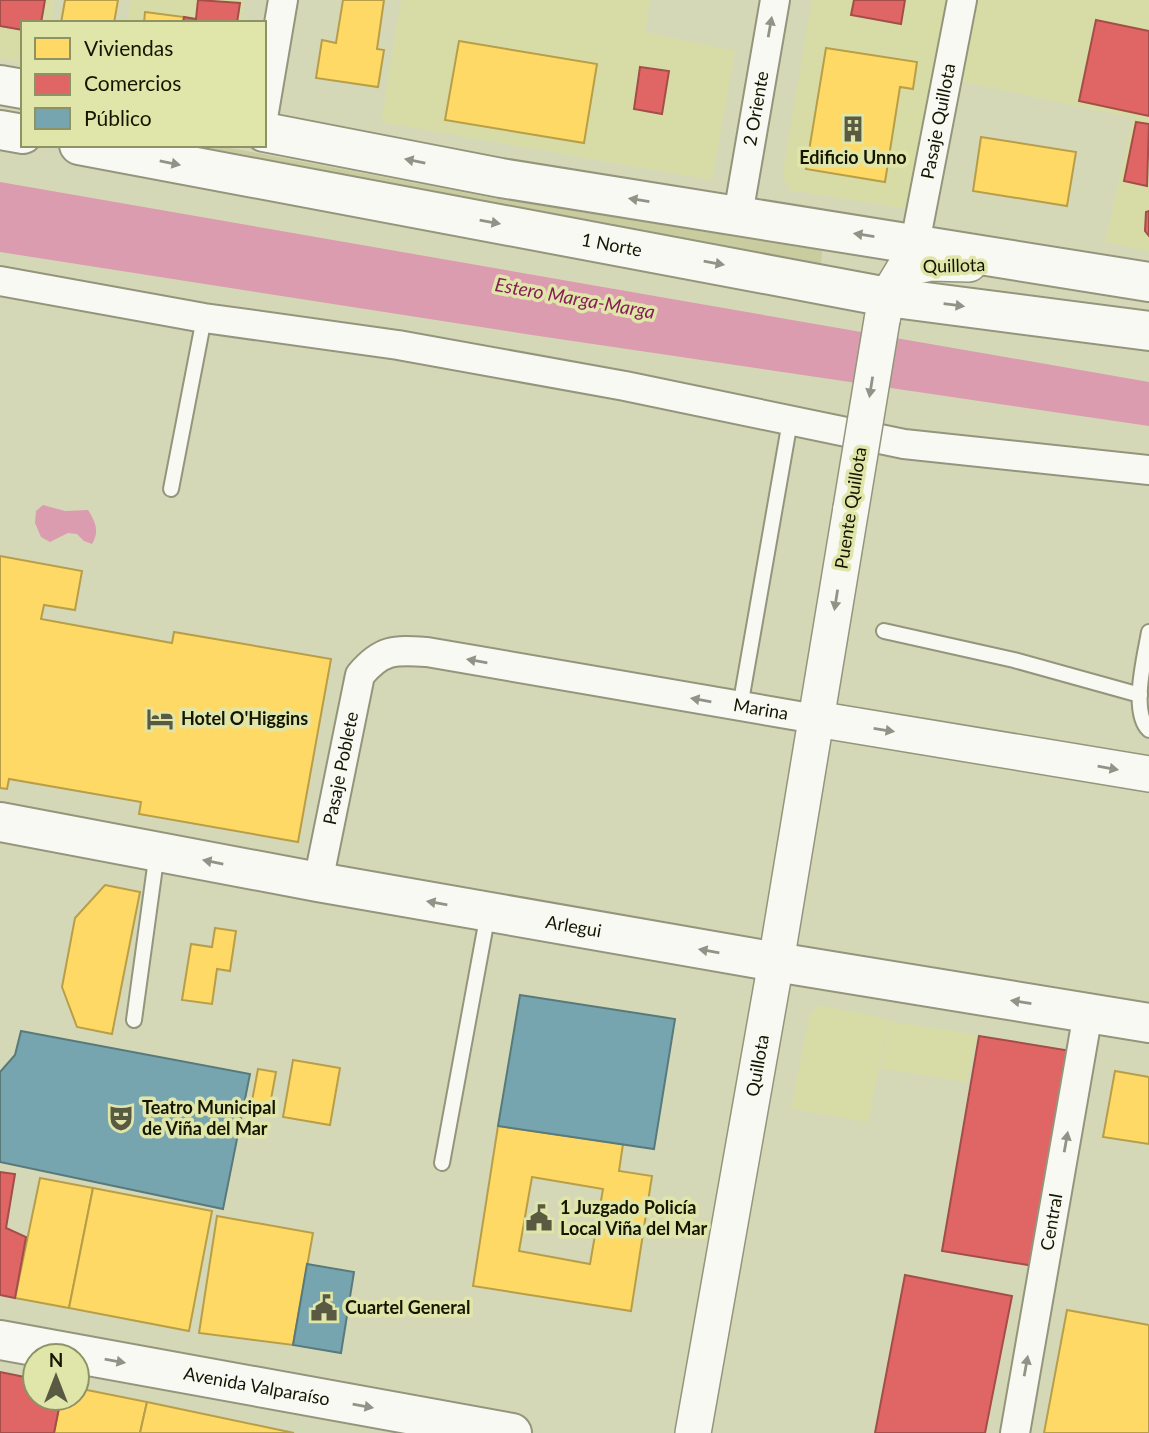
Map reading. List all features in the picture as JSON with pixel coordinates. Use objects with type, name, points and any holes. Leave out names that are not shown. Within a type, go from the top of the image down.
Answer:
[{"type":"main road","points":[[0,85],[21,89]]},
{"type":"main road","points":[[0,130],[21,134]]},
{"type":"main road","points":[[266,132],[501,178],[1149,282]]},
{"type":"main road","name":"1 Norte","points":[[89,147],[884,308],[1149,331]]},
{"type":"main road","name":"Arlegui","points":[[0,822],[489,912],[1149,1023]]},
{"type":"main road","name":"Avenida Valparaíso","points":[[0,1340],[512,1433]]},
{"type":"street","points":[[266,101],[283,0]]},
{"type":"street","name":"2 Oriente","points":[[738,215],[775,0]]},
{"type":"street","name":"Pasaje Quillota","points":[[915,243],[962,0]]},
{"type":"street","name":"Quillota","points":[[884,308],[904,269],[931,263],[1060,267]]},
{"type":"street","points":[[0,281],[204,318],[411,348],[625,386],[904,444],[1149,470]]},
{"type":"street","name":"Puente Quillota","points":[[818,708],[884,308]]},
{"type":"street","name":"Marina","points":[[373,660],[394,650],[427,652],[740,707],[818,708],[1149,774]]},
{"type":"street","name":"Pasaje Poblete","points":[[318,882],[360,675],[373,660]]},
{"type":"street","name":"Quillota","points":[[693,1433],[818,708]]},
{"type":"street","name":"Central","points":[[1015,1433],[1088,1013]]},
{"type":"lane","points":[[171,489],[204,318]]},
{"type":"lane","points":[[740,707],[790,421]]},
{"type":"lane","points":[[884,631],[1014,660],[1140,695]]},
{"type":"lane","points":[[1149,632],[1140,712],[1149,730]]},
{"type":"lane","points":[[134,1020],[157,852]]},
{"type":"lane","points":[[442,1163],[489,912]]},
{"type":"shaded area","points":[[0,0],[54,0],[51,21],[21,21],[21,62],[0,58]]},
{"type":"shaded area","points":[[131,0],[244,0],[241,21],[127,21]]},
{"type":"shaded area","points":[[401,0],[650,0],[645,32],[735,51],[712,180],[381,122]]},
{"type":"shaded area","points":[[812,0],[952,0],[909,209],[790,190],[782,176]]},
{"type":"shaded area","points":[[975,0],[1149,0],[1149,251],[1105,242],[1133,118],[960,81]]},
{"type":"shaded area","points":[[167,147],[225,147],[493,198],[822,250],[821,266]]},
{"type":"shaded area","points":[[818,1005],[888,1019],[868,1122],[791,1109],[809,1016]]},
{"type":"shaded area","points":[[889,1021],[977,1035],[967,1082],[880,1068]]},
{"type":"water","name":"Estero Marga-Marga","points":[[0,182],[1149,382],[1149,426],[532,335],[0,252]]},
{"type":"water","points":[[43,505],[65,511],[88,510],[96,526],[92,544],[77,534],[68,533],[50,542],[41,537],[35,523],[36,511]]},
{"type":"building: Viviendas","points":[[65,0],[118,0],[114,21],[61,21]]},
{"type":"building: Viviendas","points":[[343,0],[384,0],[377,49],[384,50],[378,87],[316,78],[322,40],[336,43]]},
{"type":"building: Viviendas","points":[[145,12],[184,17],[183,21],[144,21]]},
{"type":"building: Viviendas","points":[[459,41],[597,64],[584,143],[445,120]]},
{"type":"building: Viviendas","name":"Edificio Unno","points":[[826,48],[917,62],[913,89],[900,87],[885,182],[806,169]]},
{"type":"building: Viviendas","points":[[981,137],[1076,152],[1067,206],[973,191]]},
{"type":"building: Viviendas","name":"Hotel O'Higgins","points":[[0,556],[82,571],[75,610],[44,605],[41,619],[172,643],[174,632],[331,659],[298,842],[139,814],[141,802],[9,779],[7,789],[0,788]]},
{"type":"building: Viviendas","points":[[105,885],[140,892],[112,1034],[77,1027],[62,987],[75,918]]},
{"type":"building: Viviendas","points":[[215,928],[236,931],[230,971],[217,969],[212,1004],[182,1000],[191,944],[212,947]]},
{"type":"building: Viviendas","points":[[293,1060],[340,1068],[330,1125],[283,1117]]},
{"type":"building: Viviendas","points":[[258,1069],[276,1072],[269,1110],[251,1106]]},
{"type":"building: Viviendas","points":[[1115,1071],[1149,1077],[1149,1144],[1103,1137]]},
{"type":"building: Viviendas","points":[[498,1126],[623,1144],[619,1171],[652,1176],[631,1311],[473,1286]],"holes":[[[532,1177],[603,1189],[590,1264],[519,1251]]]},
{"type":"building: Viviendas","points":[[40,1178],[93,1188],[69,1308],[15,1298]]},
{"type":"building: Viviendas","points":[[93,1188],[212,1211],[189,1331],[69,1308]]},
{"type":"building: Viviendas","points":[[217,1216],[313,1233],[293,1345],[199,1333]]},
{"type":"building: Viviendas","points":[[1067,1310],[1149,1325],[1149,1433],[1044,1433]]},
{"type":"building: Viviendas","points":[[91,1391],[147,1402],[140,1433],[54,1433],[58,1412],[91,1412]]},
{"type":"building: Viviendas","points":[[147,1402],[294,1433],[140,1433]]},
{"type":"building: Comercios","points":[[0,0],[45,0],[41,21],[21,21],[21,30],[0,26]]},
{"type":"building: Comercios","points":[[198,0],[240,3],[237,21],[183,21],[184,17],[196,19]]},
{"type":"building: Comercios","points":[[854,0],[905,0],[901,24],[851,15]]},
{"type":"building: Comercios","points":[[1096,20],[1149,31],[1149,116],[1079,101]]},
{"type":"building: Comercios","points":[[640,67],[669,71],[662,114],[634,109]]},
{"type":"building: Comercios","points":[[1136,122],[1149,124],[1147,186],[1124,181]]},
{"type":"building: Comercios","points":[[1149,211],[1149,236],[1145,231],[1146,212]]},
{"type":"building: Comercios","points":[[979,1036],[1071,1051],[1034,1266],[942,1251]]},
{"type":"building: Comercios","points":[[0,1172],[15,1174],[6,1228],[26,1237],[15,1298],[0,1295]]},
{"type":"building: Comercios","points":[[905,1275],[1012,1296],[985,1433],[875,1433]]},
{"type":"building: Comercios","points":[[0,1372],[21,1376],[21,1412],[58,1412],[54,1433],[0,1433]]},
{"type":"building: Público","points":[[520,995],[675,1019],[654,1149],[498,1126]]},
{"type":"building: Público","name":"Teatro Municipal de Viña del Mar","points":[[21,1031],[250,1074],[223,1209],[0,1162],[0,1072],[15,1055]]},
{"type":"building: Público","name":"Cuartel General","points":[[307,1264],[354,1272],[341,1353],[293,1345]]},
{"type":"place","name":"Edificio Unno","points":[[853,129]]},
{"type":"place","name":"Hotel O'Higgins","points":[[160,719]]},
{"type":"place","name":"Teatro Municipal de Viña del Mar","points":[[121,1118]]},
{"type":"place","name":"1 Juzgado Policía Local Viña del Mar","points":[[539,1218]]},
{"type":"place","name":"Cuartel General","points":[[324,1308]]}]
